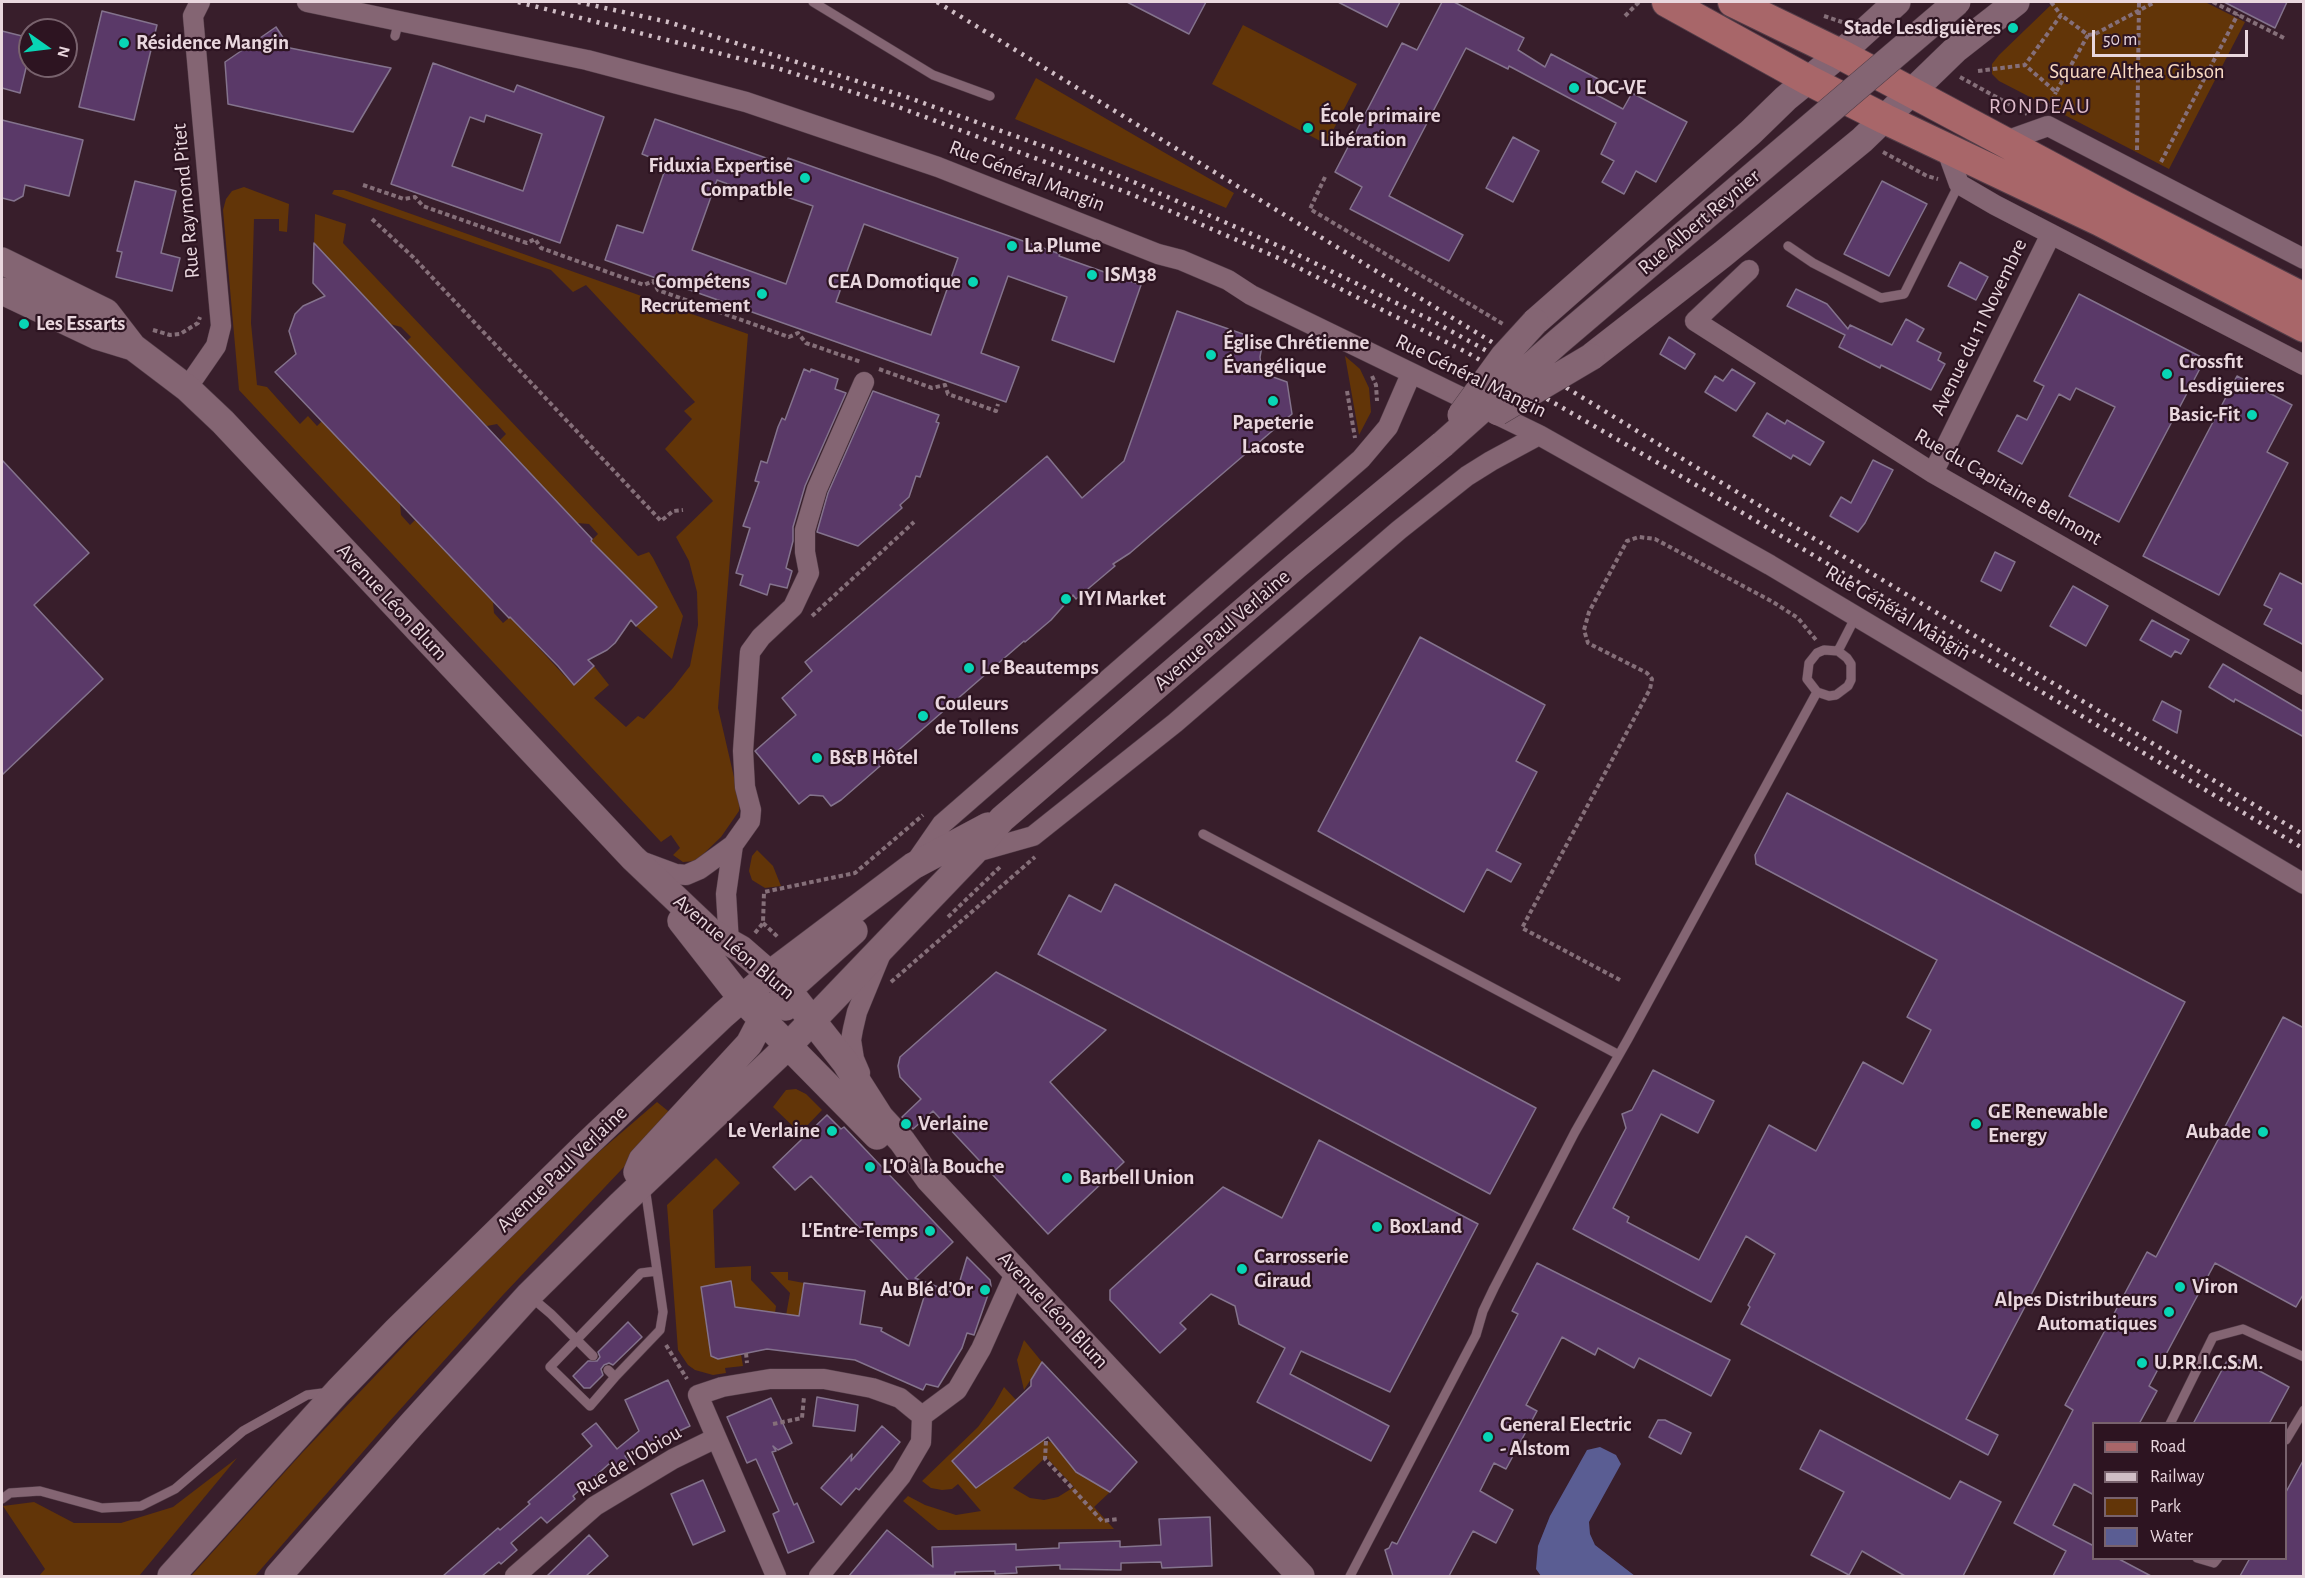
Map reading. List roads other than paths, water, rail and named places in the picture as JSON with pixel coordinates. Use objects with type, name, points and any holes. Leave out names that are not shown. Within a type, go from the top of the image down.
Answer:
[{"type":"main road","points":[[1667,2],[1808,80],[2090,216],[2304,327]]},
{"type":"main road","points":[[1732,2],[1840,54],[2003,142],[2304,298]]},
{"type":"main road","points":[[1443,444],[1474,394],[1534,322],[1897,2]]},
{"type":"main road","name":"Rue Albert Reynier","points":[[1443,444],[1568,334],[1957,2]]},
{"type":"main road","points":[[1443,444],[1592,357],[1862,140],[1956,48],[2016,2]]},
{"type":"main road","name":"Avenue Léon Blum","points":[[2,261],[106,312],[133,347],[187,388],[633,858],[711,932],[741,950],[777,1009]]},
{"type":"main road","name":"Avenue Léon Blum","points":[[2,291],[97,336],[133,347]]},
{"type":"main road","name":"Avenue Paul Verlaine","points":[[171,1576],[338,1391],[587,1144],[777,1009],[885,944],[1002,819],[1443,444]]},
{"type":"main road","name":"Avenue Paul Verlaine","points":[[913,866],[1002,819]]},
{"type":"main road","name":"Avenue Léon Blum","points":[[633,858],[673,910],[690,924],[725,963],[777,1009],[845,1062],[875,1130],[902,1141],[928,1179],[1301,1576]]},
{"type":"main road","points":[[620,1205],[642,1160],[749,1044],[777,1009],[853,933],[913,866]]},
{"type":"main road","points":[[777,1009],[838,1094],[875,1130]]},
{"type":"main road","name":"Avenue Paul Verlaine","points":[[278,1576],[529,1295],[645,1182],[777,1009]]},
{"type":"street","name":"Rue Raymond Pitet","points":[[187,388],[216,346],[221,326],[193,16],[200,2]]},
{"type":"street","name":"Rue Général Mangin","points":[[308,2],[397,28],[587,60],[746,102],[938,167],[1228,280],[1251,295],[1411,375],[1539,435],[1770,565],[2304,884]]},
{"type":"street","points":[[2003,142],[2048,118],[2304,259]]},
{"type":"street","points":[[1946,148],[1959,184],[2304,365]]},
{"type":"street","name":"Avenue du 11 Novembre","points":[[1933,473],[2051,234]]},
{"type":"street","name":"Rue du Capitaine Belmont","points":[[1749,270],[1695,321],[1933,473],[2304,685]]},
{"type":"street","points":[[633,858],[676,874],[686,875],[700,869],[733,845],[750,820],[751,810],[745,787],[743,751],[750,652],[761,637],[793,607],[809,573],[804,552],[805,530],[817,489],[866,374]]},
{"type":"street","points":[[913,866],[942,824],[1361,459],[1388,428],[1411,375]]},
{"type":"street","points":[[973,852],[1033,836],[1175,723],[1399,530],[1467,476],[1539,435]]},
{"type":"street","points":[[729,943],[726,894],[733,845]]},
{"type":"street","points":[[875,1130],[854,1059],[851,1040],[857,1012],[885,944]]},
{"type":"street","points":[[922,1416],[957,1390],[981,1349],[1016,1271]]},
{"type":"street","points":[[776,1576],[698,1395],[722,1387],[770,1379],[824,1379],[872,1388],[900,1398],[922,1416]]},
{"type":"street","points":[[819,1576],[901,1476],[921,1442],[922,1416]]},
{"type":"street","name":"Rue de l'Obiou","points":[[515,1576],[595,1506],[673,1459],[716,1438]]},
{"type":"lane","points":[[813,2],[933,75],[990,96]]},
{"type":"lane","points":[[1788,246],[1813,263],[1881,298],[1904,294],[1959,184]]},
{"type":"lane","points":[[1838,651],[1856,616]]},
{"type":"lane","points":[[1824,650],[1838,651],[1851,664],[1851,680],[1848,686],[1836,695],[1829,696],[1817,692],[1807,679],[1807,668],[1812,658],[1824,650]]},
{"type":"lane","points":[[1350,1576],[1476,1335],[1483,1311],[1494,1288],[1575,1132],[1817,692]]},
{"type":"lane","points":[[1203,834],[1619,1055]]},
{"type":"lane","points":[[645,1182],[663,1312],[660,1330],[611,1374],[590,1406],[550,1367],[640,1273],[657,1271]]},
{"type":"lane","points":[[529,1295],[593,1356]]},
{"type":"lane","points":[[2170,1422],[2213,1337],[2243,1329],[2304,1358]]},
{"type":"lane","points":[[2,1499],[9,1493],[40,1491],[102,1508],[141,1506],[175,1489],[243,1431],[307,1395],[338,1391]]},
{"type":"lane","points":[[2287,1438],[2304,1410]]},
{"type":"water","points":[[1600,1447],[1616,1455],[1621,1464],[1589,1522],[1590,1534],[1595,1545],[1635,1576],[1541,1576],[1536,1569],[1538,1546],[1550,1516],[1587,1450]]},
{"type":"railway","points":[[518,2],[777,68],[893,105],[1131,194],[1283,260],[1466,352],[1691,482],[2304,849]]},
{"type":"railway","points":[[578,2],[668,22],[787,59],[901,95],[1057,151],[1288,250],[1429,319],[1536,378]]},
{"type":"railway","points":[[937,2],[1704,472],[2304,835]]},
{"type":"place","name":"Stade Lesdiguières","points":[[2013,28]]},
{"type":"place","name":"Résidence Mangin","points":[[124,43]]},
{"type":"place","name":"LOC-VE","points":[[1574,88]]},
{"type":"place","name":"École primaire Libération","points":[[1308,128]]},
{"type":"place","name":"Fiduxia Expertise Compatble","points":[[805,178]]},
{"type":"place","name":"La Plume","points":[[1012,246]]},
{"type":"place","name":"ISM38","points":[[1092,275]]},
{"type":"place","name":"CEA Domotique","points":[[973,282]]},
{"type":"place","name":"Compétens Recrutement","points":[[762,294]]},
{"type":"place","name":"Les Essarts","points":[[24,324]]},
{"type":"place","name":"Église Chrétienne Évangélique","points":[[1211,355]]},
{"type":"place","name":"Crossfit Lesdiguieres","points":[[2167,374]]},
{"type":"place","name":"Papeterie Lacoste","points":[[1273,401]]},
{"type":"place","name":"Basic-Fit","points":[[2252,415]]},
{"type":"place","name":"IYI Market","points":[[1066,599]]},
{"type":"place","name":"Le Beautemps","points":[[969,668]]},
{"type":"place","name":"Couleurs de Tollens","points":[[923,716]]},
{"type":"place","name":"B&B Hôtel","points":[[817,758]]},
{"type":"place","name":"Verlaine","points":[[906,1124]]},
{"type":"place","name":"GE Renewable Energy","points":[[1976,1124]]},
{"type":"place","name":"Le Verlaine","points":[[832,1131]]},
{"type":"place","name":"Aubade","points":[[2263,1132]]},
{"type":"place","name":"L'O à la Bouche","points":[[870,1167]]},
{"type":"place","name":"Barbell Union","points":[[1067,1178]]},
{"type":"place","name":"BoxLand","points":[[1377,1227]]},
{"type":"place","name":"L'Entre-Temps","points":[[930,1231]]},
{"type":"place","name":"Carrosserie Giraud","points":[[1242,1269]]},
{"type":"place","name":"Viron","points":[[2180,1287]]},
{"type":"place","name":"Au Blé d'Or","points":[[985,1290]]},
{"type":"place","name":"Alpes Distributeurs Automatiques","points":[[2169,1312]]},
{"type":"place","name":"U.P.R.I.C.S.M.","points":[[2142,1363]]},
{"type":"place","name":"General Electric - Alstom","points":[[1488,1437]]},
{"type":"district","name":"RONDEAU","points":[[2040,106]]},
{"type":"park label","name":"Square Althea Gibson","points":[[2137,72]]}]
